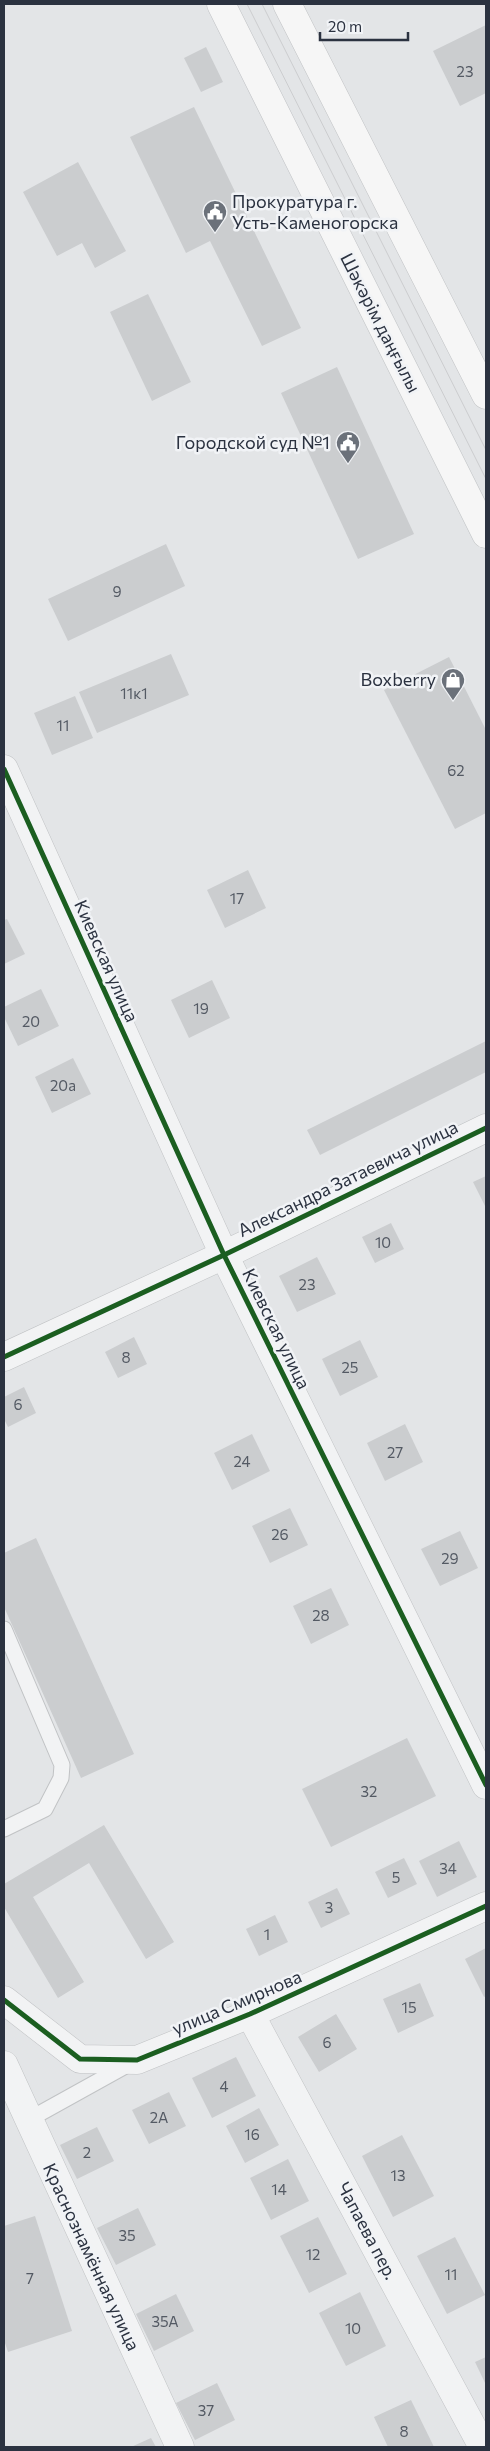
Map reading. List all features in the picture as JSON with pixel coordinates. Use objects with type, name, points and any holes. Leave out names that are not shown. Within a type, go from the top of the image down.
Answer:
[{"type":"main road","name":"Шәкәрім даңғылы","points":[[221,4],[486,534]]},
{"type":"main road","points":[[287,4],[486,395]]},
{"type":"street","name":"Киевская улица","points":[[4,769],[224,1254],[486,1785]]},
{"type":"street","name":"Александра Затаевича улица","points":[[4,1357],[486,1128]]},
{"type":"street","name":"улица Смирнова","points":[[4,2000],[80,2059],[137,2060],[250,2014],[486,1906]]},
{"type":"street","name":"Чапаева пер.","points":[[250,2014],[483,2447]]},
{"type":"street","name":"Краснознамённая улица","points":[[4,2066],[180,2447]]},
{"type":"lane","points":[[4,1629],[62,1765],[62,1778],[45,1809],[4,1829]]},
{"type":"lane","points":[[28,2120],[137,2060]]},
{"type":"building","points":[[486,25],[486,93],[460,106],[433,51]]},
{"type":"building","points":[[206,47],[223,82],[201,92],[184,58]]},
{"type":"building","name":"Прокуратура г. Усть-Каменогорска","points":[[194,107],[301,328],[262,346],[210,241],[186,253],[130,137]]},
{"type":"building","points":[[78,162],[126,251],[95,268],[82,243],[57,256],[23,192]]},
{"type":"building","points":[[148,294],[191,382],[152,401],[110,312]]},
{"type":"building","name":"Городской суд №1","points":[[337,367],[414,534],[358,559],[281,393]]},
{"type":"building","points":[[166,544],[185,586],[68,641],[48,599]]},
{"type":"building","points":[[171,654],[189,695],[97,733],[79,692]]},
{"type":"building","points":[[449,657],[486,730],[486,813],[455,829],[384,690]]},
{"type":"building","points":[[75,696],[93,738],[52,755],[34,713]]},
{"type":"building","points":[[248,870],[266,908],[225,928],[207,890]]},
{"type":"building","points":[[7,919],[25,954],[4,964],[4,920]]},
{"type":"building","points":[[212,980],[230,1018],[189,1038],[171,1000]]},
{"type":"building","points":[[41,989],[59,1026],[18,1046],[4,1017],[4,1007]]},
{"type":"building","points":[[486,1041],[486,1072],[320,1155],[307,1130]]},
{"type":"building","points":[[73,1058],[91,1094],[52,1113],[35,1077]]},
{"type":"building","points":[[486,1176],[486,1208],[473,1182]]},
{"type":"building","points":[[391,1223],[404,1249],[375,1263],[362,1237]]},
{"type":"building","points":[[317,1257],[336,1294],[297,1312],[279,1276]]},
{"type":"building","points":[[134,1337],[147,1364],[118,1378],[105,1352]]},
{"type":"building","points":[[360,1340],[378,1377],[340,1396],[322,1359]]},
{"type":"building","points":[[24,1387],[36,1413],[8,1427],[4,1419],[4,1397]]},
{"type":"building","points":[[405,1424],[423,1462],[385,1481],[367,1443]]},
{"type":"building","points":[[252,1434],[270,1471],[232,1490],[214,1453]]},
{"type":"building","points":[[290,1508],[308,1545],[270,1563],[252,1526]]},
{"type":"building","points":[[460,1531],[478,1568],[440,1586],[421,1549]]},
{"type":"building","points":[[36,1538],[134,1754],[81,1778],[4,1607],[4,1553]]},
{"type":"building","points":[[331,1588],[349,1625],[311,1644],[293,1606]]},
{"type":"building","points":[[407,1738],[436,1796],[331,1847],[302,1789]]},
{"type":"building","points":[[104,1825],[174,1942],[146,1959],[89,1863],[33,1897],[84,1982],[58,1998],[4,1907],[4,1884]]},
{"type":"building","points":[[459,1841],[477,1877],[437,1897],[419,1861]]},
{"type":"building","points":[[404,1858],[417,1884],[388,1898],[375,1872]]},
{"type":"building","points":[[337,1888],[350,1914],[321,1928],[308,1902]]},
{"type":"building","points":[[275,1915],[288,1942],[259,1956],[246,1929]]},
{"type":"building","points":[[486,1948],[486,1996],[484,1997],[465,1959]]},
{"type":"building","points":[[420,1983],[434,2016],[398,2033],[383,1999]]},
{"type":"building","points":[[336,2014],[357,2049],[319,2072],[298,2037]]},
{"type":"building","points":[[236,2057],[256,2096],[212,2118],[192,2078]]},
{"type":"building","points":[[169,2092],[186,2126],[149,2144],[132,2110]]},
{"type":"building","points":[[259,2108],[279,2145],[245,2163],[226,2126]]},
{"type":"building","points":[[97,2127],[114,2161],[77,2179],[60,2145]]},
{"type":"building","points":[[402,2135],[434,2196],[393,2217],[362,2156]]},
{"type":"building","points":[[288,2159],[309,2201],[271,2220],[250,2178]]},
{"type":"building","points":[[138,2208],[156,2245],[116,2265],[97,2228]]},
{"type":"building","points":[[35,2216],[72,2331],[8,2352],[4,2340],[4,2226]]},
{"type":"building","points":[[318,2217],[347,2274],[309,2293],[280,2236]]},
{"type":"building","points":[[455,2237],[485,2295],[447,2314],[417,2256]]},
{"type":"building","points":[[360,2292],[386,2346],[346,2366],[319,2313]]},
{"type":"building","points":[[176,2294],[194,2331],[154,2351],[136,2314]]},
{"type":"building","points":[[486,2357],[486,2385],[475,2362]]},
{"type":"building","points":[[217,2383],[235,2420],[195,2440],[176,2403]]},
{"type":"building","points":[[411,2400],[434,2447],[388,2447],[374,2417]]},
{"type":"building","points":[[151,2438],[156,2447],[131,2447]]},
{"type":"tram line","points":[[247,4],[486,479]]},
{"type":"tram line","points":[[262,4],[486,450]]},
{"type":"cycle path","points":[[4,769],[224,1255],[486,1785]]},
{"type":"cycle path","points":[[4,1357],[224,1255],[486,1128]]},
{"type":"cycle path","points":[[4,2000],[80,2059],[137,2060],[250,2014],[486,1906]]},
{"type":"place","name":"Прокуратура г. Усть-Каменогорска","points":[[215,233]]},
{"type":"place","name":"Городской суд №1","points":[[348,464]]},
{"type":"place","name":"Boxberry","points":[[453,701]]}]
